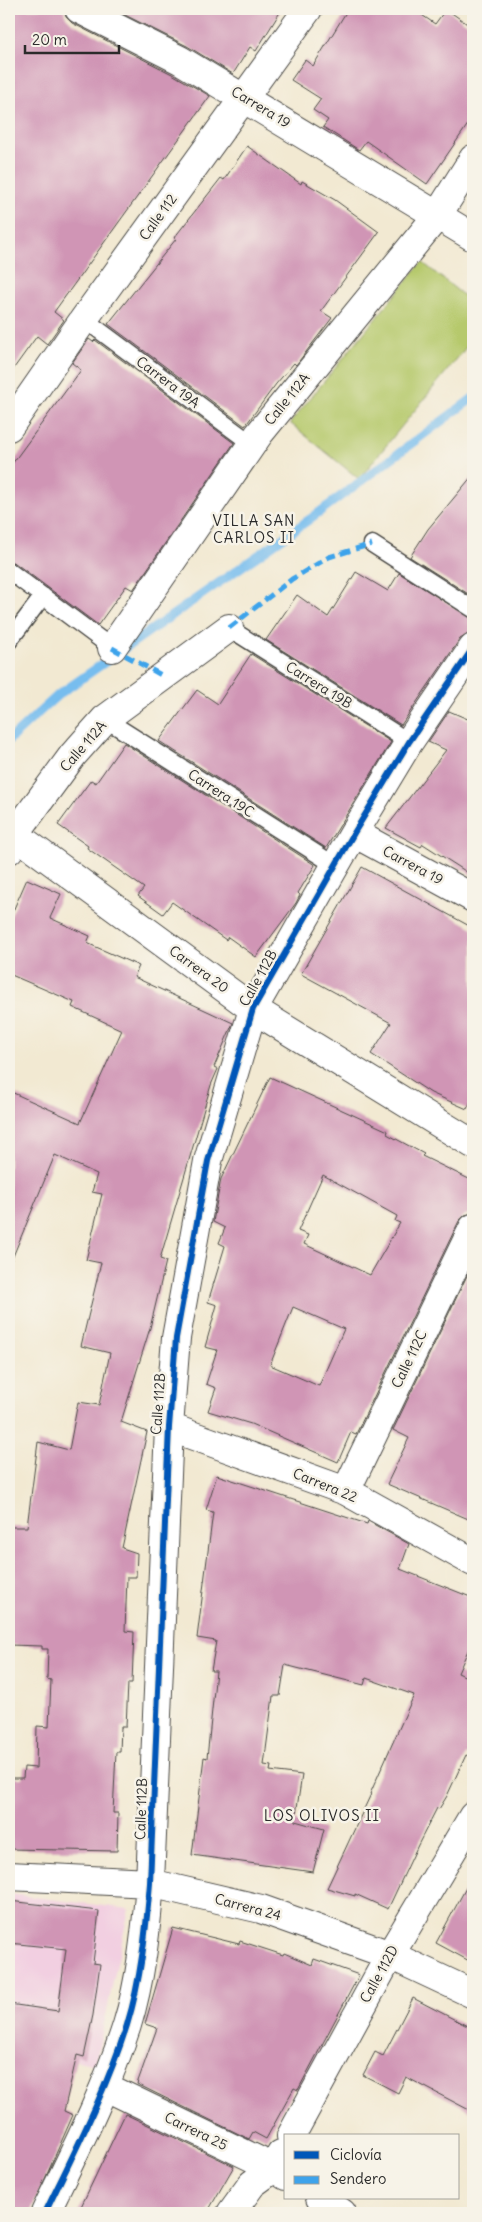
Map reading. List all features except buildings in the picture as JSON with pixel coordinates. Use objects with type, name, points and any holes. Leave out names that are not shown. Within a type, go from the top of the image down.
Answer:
[{"type":"street","name":"Carrera 19","points":[[79,9],[115,16],[180,60],[245,97],[473,237]]},
{"type":"street","name":"Calle 112","points":[[9,427],[84,319],[308,9]]},
{"type":"street","name":"Calle 112A","points":[[112,648],[252,444],[437,216],[473,159]]},
{"type":"street","name":"Calle 112A","points":[[11,838],[73,755],[105,719],[230,628]]},
{"type":"street","name":"Calle 112B","points":[[45,2213],[106,2087],[128,2023],[144,1944],[150,1883],[169,1427],[176,1338],[208,1161],[253,1009],[354,833],[409,742],[465,677],[473,648]]},
{"type":"street","name":"Carrera 19","points":[[354,833],[473,898]]},
{"type":"street","name":"Carrera 20","points":[[11,838],[253,1009],[473,1144]]},
{"type":"street","name":"Calle 112C","points":[[346,1491],[473,1228]]},
{"type":"street","name":"Carrera 22","points":[[169,1427],[346,1491],[473,1562]]},
{"type":"street","name":"Calle 112D","points":[[292,2134],[390,1954],[473,1816]]},
{"type":"street","name":"Carrera 24","points":[[9,1876],[150,1883],[261,1909],[390,1954],[473,1994]]},
{"type":"street","name":"Carrera 25","points":[[106,2087],[282,2163]]},
{"type":"street","points":[[231,2213],[252,2184],[282,2163]]},
{"type":"street","points":[[323,2200],[342,2213]]},
{"type":"lane","name":"Carrera 19A","points":[[84,319],[252,444]]},
{"type":"lane","points":[[372,544],[473,609]]},
{"type":"lane","points":[[9,571],[112,648]]},
{"type":"lane","points":[[9,641],[43,596]]},
{"type":"lane","name":"Carrera 19B","points":[[230,628],[409,742]]},
{"type":"lane","name":"Carrera 19C","points":[[105,719],[336,866]]},
{"type":"shaded area","points":[[9,1894],[129,1909],[95,2065],[9,2044]]},
{"type":"green space","points":[[422,262],[473,303],[473,339],[359,479],[290,423]]},
{"type":"waterway","points":[[9,740],[58,695],[310,519],[473,398]]},
{"type":"marked path","points":[[229,628],[292,579],[329,557],[372,544]]},
{"type":"marked path","points":[[112,648],[163,676]]},
{"type":"cycle path","points":[[45,2213],[110,2074],[132,2008],[142,1955],[150,1883],[169,1427],[176,1338],[208,1161],[253,1009],[354,833],[409,742],[473,648]]},
{"type":"district","name":"VILLA SAN CARLOS II","points":[[254,528]]},
{"type":"district","name":"LOS OLIVOS II","points":[[322,1815]]}]
